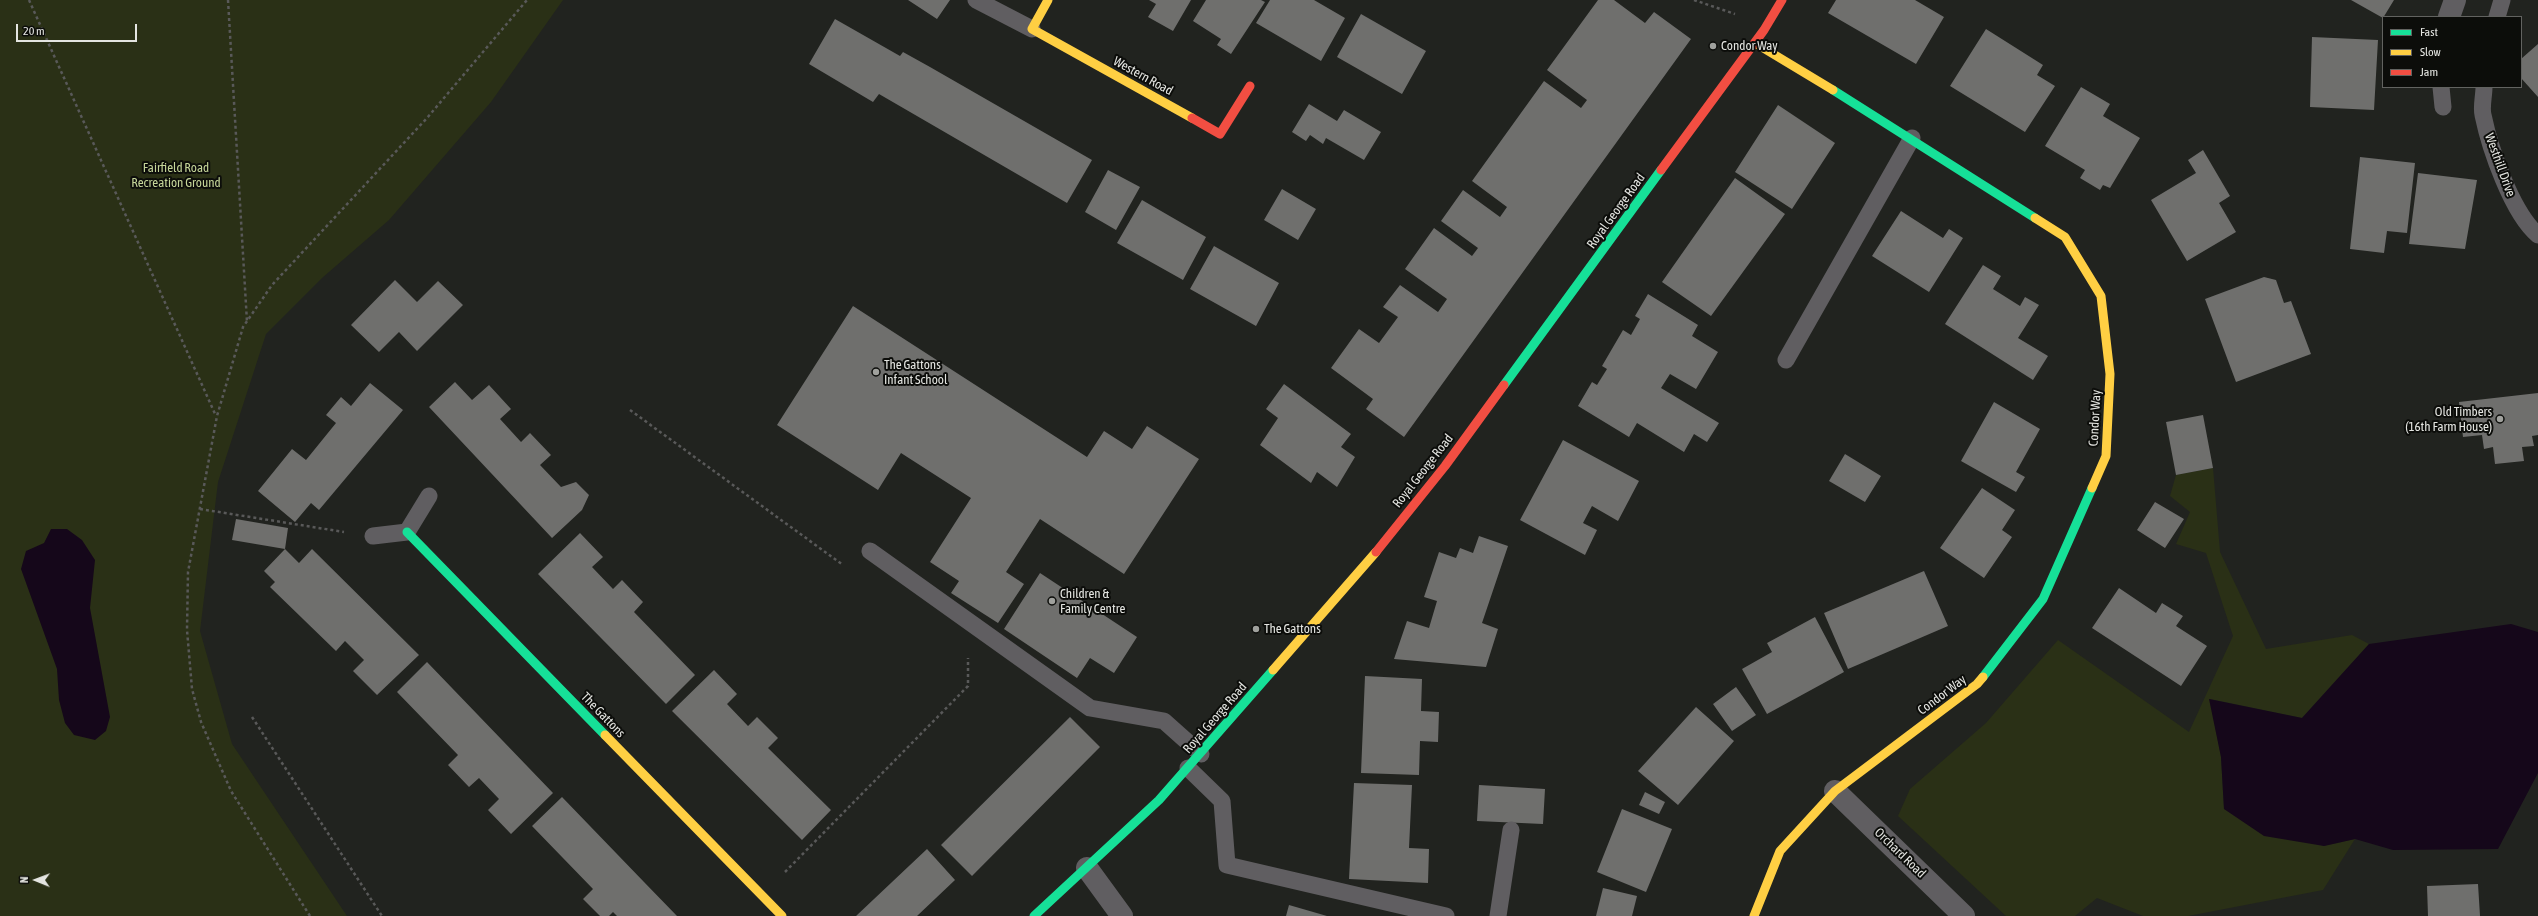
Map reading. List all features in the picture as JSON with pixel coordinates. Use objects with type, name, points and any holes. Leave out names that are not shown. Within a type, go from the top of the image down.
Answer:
[{"type":"street","points":[[1032,29],[1048,0]]},
{"type":"street","name":"Royal George Road","points":[[1034,916],[1160,800],[1360,572],[1445,466],[1755,43],[1782,0]]},
{"type":"street","points":[[2449,16],[2455,0]]},
{"type":"street","name":"Western Road","points":[[1032,29],[1220,134],[1250,86]]},
{"type":"street","name":"Condor Way","points":[[1754,916],[1780,851],[1836,791],[1977,684],[2043,599],[2106,456],[2110,374],[2101,296],[2065,237],[1912,138],[1755,43]]},
{"type":"street","name":"The Gattons","points":[[407,532],[782,916]]},
{"type":"street","name":"Orchard Road","points":[[1836,791],[1964,916]]},
{"type":"street","points":[[1087,868],[1122,916]]},
{"type":"lane","points":[[976,0],[1032,29]]},
{"type":"lane","points":[[2497,16],[2502,0]]},
{"type":"lane","points":[[2441,88],[2444,107]]},
{"type":"lane","name":"Westhill Drive","points":[[2484,88],[2483,114],[2499,166],[2517,210],[2538,235]]},
{"type":"lane","points":[[1786,360],[1912,138]]},
{"type":"lane","points":[[373,536],[407,532],[430,496]]},
{"type":"lane","points":[[870,551],[1090,708],[1164,721],[1201,754]]},
{"type":"lane","points":[[1188,768],[1222,801],[1227,865],[1446,916]]},
{"type":"lane","points":[[1498,916],[1511,830]]},
{"type":"path","points":[[29,0],[217,416]]},
{"type":"path","points":[[228,0],[247,322]]},
{"type":"path","points":[[310,916],[231,791],[198,708],[192,688],[187,630],[188,572],[217,416],[243,328],[272,285],[427,118],[527,0]]},
{"type":"path","points":[[1694,0],[1738,15],[1764,30]]},
{"type":"path","points":[[630,410],[847,568]]},
{"type":"path","points":[[200,509],[373,536]]},
{"type":"path","points":[[762,896],[968,686],[968,656]]},
{"type":"path","points":[[252,717],[382,916]]},
{"type":"green space","name":"Fairfield Road Recreation Ground","points":[[0,0],[563,0],[491,102],[389,220],[322,278],[266,334],[218,482],[200,631],[232,744],[347,916],[0,916]]},
{"type":"green space","points":[[2213,468],[2220,552],[2266,649],[2352,635],[2369,644],[2302,718],[2210,699],[2221,757],[2224,809],[2324,846],[2355,839],[2323,890],[2188,916],[2143,916],[2097,898],[2075,916],[2006,916],[1898,816],[1910,789],[1986,723],[2058,640],[2189,732],[2233,636],[2206,553],[2176,544],[2190,512],[2170,496],[2176,475]]},
{"type":"shaded area","points":[[51,529],[67,529],[82,540],[95,560],[90,608],[110,717],[106,731],[95,740],[74,735],[65,723],[59,700],[57,669],[21,569],[26,551],[44,543]]},
{"type":"shaded area","points":[[2511,624],[2538,632],[2538,773],[2498,849],[2393,850],[2355,839],[2324,846],[2264,836],[2224,809],[2221,757],[2209,699],[2302,718],[2369,644]]},
{"type":"building","points":[[908,0],[950,0],[937,19]]},
{"type":"building","points":[[1149,0],[1191,0],[1173,31],[1148,17],[1156,4]]},
{"type":"building","points":[[1206,0],[1261,0],[1265,2],[1231,54],[1217,45],[1221,39],[1193,21]]},
{"type":"building","points":[[1270,0],[1314,0],[1345,18],[1321,61],[1256,23]]},
{"type":"building","points":[[1598,0],[1614,0],[1645,23],[1654,12],[1691,39],[1404,437],[1366,409],[1373,399],[1331,368],[1359,329],[1379,343],[1398,317],[1383,307],[1400,285],[1438,312],[1447,299],[1405,269],[1434,228],[1472,256],[1478,248],[1441,221],[1463,190],[1500,217],[1507,207],[1472,181],[1544,81],[1581,108],[1587,100],[1547,70]]},
{"type":"building","points":[[1836,0],[1915,0],[1944,17],[1916,64],[1828,13]]},
{"type":"building","points":[[2351,0],[2394,0],[2382,17]]},
{"type":"building","points":[[1361,14],[1426,51],[1402,94],[1337,57]]},
{"type":"building","points":[[835,19],[900,56],[903,52],[1092,160],[1067,203],[879,94],[873,102],[809,64]]},
{"type":"building","points":[[1986,29],[2043,65],[2037,75],[2055,86],[2025,132],[1950,86]]},
{"type":"building","points":[[2312,37],[2378,40],[2374,110],[2310,107]]},
{"type":"building","points":[[2538,44],[2538,97],[2522,79],[2522,58]]},
{"type":"building","points":[[2081,87],[2110,104],[2103,116],[2140,138],[2110,188],[2103,185],[2100,190],[2080,178],[2085,170],[2045,146]]},
{"type":"building","points":[[1309,104],[1337,121],[1344,110],[1381,132],[1364,160],[1326,138],[1323,144],[1310,135],[1306,141],[1292,132]]},
{"type":"building","points":[[1778,105],[1835,143],[1792,209],[1735,172]]},
{"type":"building","points":[[2203,150],[2230,196],[2219,203],[2236,232],[2187,261],[2151,200],[2196,173],[2188,160]]},
{"type":"building","points":[[2360,157],[2415,163],[2407,233],[2387,231],[2384,253],[2350,249]]},
{"type":"building","points":[[1108,170],[1140,187],[1116,230],[1085,212]]},
{"type":"building","points":[[2418,173],[2477,180],[2465,249],[2409,244]]},
{"type":"building","points":[[1735,178],[1785,214],[1711,316],[1662,282]]},
{"type":"building","points":[[1282,189],[1316,209],[1298,240],[1264,220]]},
{"type":"building","points":[[1142,200],[1206,237],[1183,280],[1117,243]]},
{"type":"building","points":[[1901,211],[1943,238],[1949,229],[1963,238],[1929,292],[1872,256]]},
{"type":"building","points":[[1214,246],[1279,283],[1256,326],[1190,289]]},
{"type":"building","points":[[1983,265],[2001,276],[1993,289],[2020,306],[2025,297],[2039,305],[2018,338],[2048,356],[2033,380],[1945,324]]},
{"type":"building","points":[[2264,277],[2276,280],[2284,303],[2291,301],[2311,354],[2236,382],[2205,299]]},
{"type":"building","points":[[395,280],[417,302],[438,281],[463,305],[417,351],[399,332],[379,352],[351,325]]},
{"type":"building","points":[[1648,294],[1698,325],[1692,336],[1718,352],[1696,389],[1670,374],[1661,388],[1719,423],[1707,442],[1694,434],[1684,452],[1637,423],[1629,437],[1578,406],[1592,382],[1597,385],[1607,369],[1602,366],[1623,330],[1631,335],[1640,319],[1635,316]]},
{"type":"building","points":[[853,306],[1087,457],[1104,431],[1132,449],[1147,426],[1199,459],[1124,574],[1040,519],[1006,572],[1024,584],[998,623],[951,593],[959,581],[930,562],[971,498],[901,453],[878,490],[777,425]]},
{"type":"building","points":[[455,382],[472,400],[489,385],[511,409],[500,419],[521,442],[530,433],[551,455],[540,465],[561,487],[576,482],[589,495],[582,510],[552,538],[429,407]]},
{"type":"building","points":[[370,383],[403,410],[319,510],[311,503],[295,522],[258,491],[292,449],[306,460],[336,423],[326,415],[341,397],[351,406]]},
{"type":"building","points":[[1284,384],[1351,434],[1341,447],[1355,457],[1337,487],[1317,472],[1311,483],[1260,445],[1278,418],[1266,409]]},
{"type":"building","name":"Old Timbers (16th Farm House)","points":[[2538,393],[2538,435],[2532,436],[2534,446],[2522,447],[2524,461],[2495,464],[2493,447],[2484,449],[2482,435],[2463,437],[2459,402]]},
{"type":"building","points":[[1994,402],[2040,429],[2016,472],[2025,477],[2016,492],[1961,461]]},
{"type":"building","points":[[2203,415],[2213,468],[2176,475],[2166,422]]},
{"type":"building","points":[[1563,440],[1639,481],[1618,521],[1592,506],[1583,523],[1597,530],[1585,555],[1520,520]]},
{"type":"building","points":[[1845,454],[1881,476],[1865,502],[1829,481]]},
{"type":"building","points":[[1982,488],[2015,510],[2002,530],[2012,537],[1984,578],[1940,548]]},
{"type":"building","points":[[2155,502],[2184,519],[2165,548],[2137,530]]},
{"type":"building","points":[[236,519],[288,528],[285,549],[232,540]]},
{"type":"building","points":[[580,533],[603,557],[592,567],[613,589],[622,580],[643,602],[634,612],[695,675],[666,704],[538,574]]},
{"type":"building","points":[[1479,536],[1508,546],[1482,623],[1498,629],[1486,667],[1394,659],[1407,621],[1429,628],[1437,601],[1424,597],[1439,552],[1456,558],[1460,548],[1473,553]]},
{"type":"building","points":[[285,549],[299,563],[312,549],[419,655],[377,695],[353,671],[364,660],[345,641],[336,651],[270,587],[275,582],[264,571]]},
{"type":"building","points":[[1924,571],[1948,626],[1848,669],[1824,613]]},
{"type":"building","name":"Children & Family Centre","points":[[1040,573],[1137,637],[1114,673],[1090,658],[1077,678],[1004,629]]},
{"type":"building","points":[[2119,588],[2156,613],[2162,603],[2183,616],[2176,626],[2207,646],[2181,686],[2092,628]]},
{"type":"building","points":[[1815,617],[1844,672],[1767,714],[1742,669],[1772,652],[1767,643]]},
{"type":"building","points":[[427,662],[553,793],[511,834],[488,810],[499,799],[479,778],[469,787],[448,765],[458,755],[397,692]]},
{"type":"building","points":[[714,670],[737,694],[727,704],[748,726],[757,717],[778,738],[768,748],[831,810],[802,840],[672,711]]},
{"type":"building","points":[[1365,676],[1422,679],[1421,711],[1439,712],[1438,742],[1420,741],[1419,775],[1361,773]]},
{"type":"building","points":[[1736,687],[1756,715],[1732,731],[1713,704]]},
{"type":"building","points":[[1696,707],[1734,741],[1678,805],[1638,771]]},
{"type":"building","points":[[1070,717],[1100,747],[972,876],[941,845]]},
{"type":"building","points":[[1354,783],[1412,785],[1409,848],[1429,849],[1428,883],[1349,879]]},
{"type":"building","points":[[1479,785],[1545,789],[1543,824],[1477,821]]},
{"type":"building","points":[[1645,792],[1665,802],[1659,814],[1639,805]]},
{"type":"building","points":[[562,797],[677,916],[617,916],[613,912],[609,916],[600,916],[583,899],[593,889],[532,826]]},
{"type":"building","points":[[1622,809],[1672,829],[1646,892],[1597,872]]},
{"type":"building","points":[[927,849],[955,880],[917,916],[856,916]]},
{"type":"building","points":[[2478,884],[2480,916],[2428,916],[2427,886]]},
{"type":"building","points":[[1603,888],[1637,896],[1632,916],[1596,916]]},
{"type":"building","points":[[1289,905],[1327,916],[1286,916]]},
{"type":"traffic: fast","points":[[1833,90],[2035,218]]},
{"type":"traffic: fast","points":[[1504,385],[1661,170]]},
{"type":"traffic: fast","points":[[1983,677],[2043,599],[2092,488]]},
{"type":"traffic: fast","points":[[407,532],[605,735]]},
{"type":"traffic: fast","points":[[1034,916],[1159,800],[1273,670]]},
{"type":"traffic: slow","points":[[1048,0],[1032,29],[1192,118]]},
{"type":"traffic: slow","points":[[1755,43],[1833,90]]},
{"type":"traffic: slow","points":[[2035,218],[2065,237],[2101,296],[2110,374],[2106,456],[2092,488]]},
{"type":"traffic: slow","points":[[1273,670],[1376,552]]},
{"type":"traffic: slow","points":[[1754,916],[1780,851],[1835,791],[1977,684],[1983,677]]},
{"type":"traffic: slow","points":[[605,735],[782,916]]},
{"type":"traffic: jam","points":[[1661,170],[1764,30],[1782,0]]},
{"type":"traffic: jam","points":[[1192,118],[1220,134],[1250,86]]},
{"type":"traffic: jam","points":[[1376,552],[1445,466],[1504,385]]},
{"type":"place","name":"Condor Way","points":[[1713,46]]},
{"type":"place","name":"The Gattons Infant School","points":[[876,372]]},
{"type":"place","name":"Old Timbers (16th Farm House)","points":[[2500,419]]},
{"type":"place","name":"Children & Family Centre","points":[[1052,601]]},
{"type":"place","name":"The Gattons","points":[[1256,629]]}]
